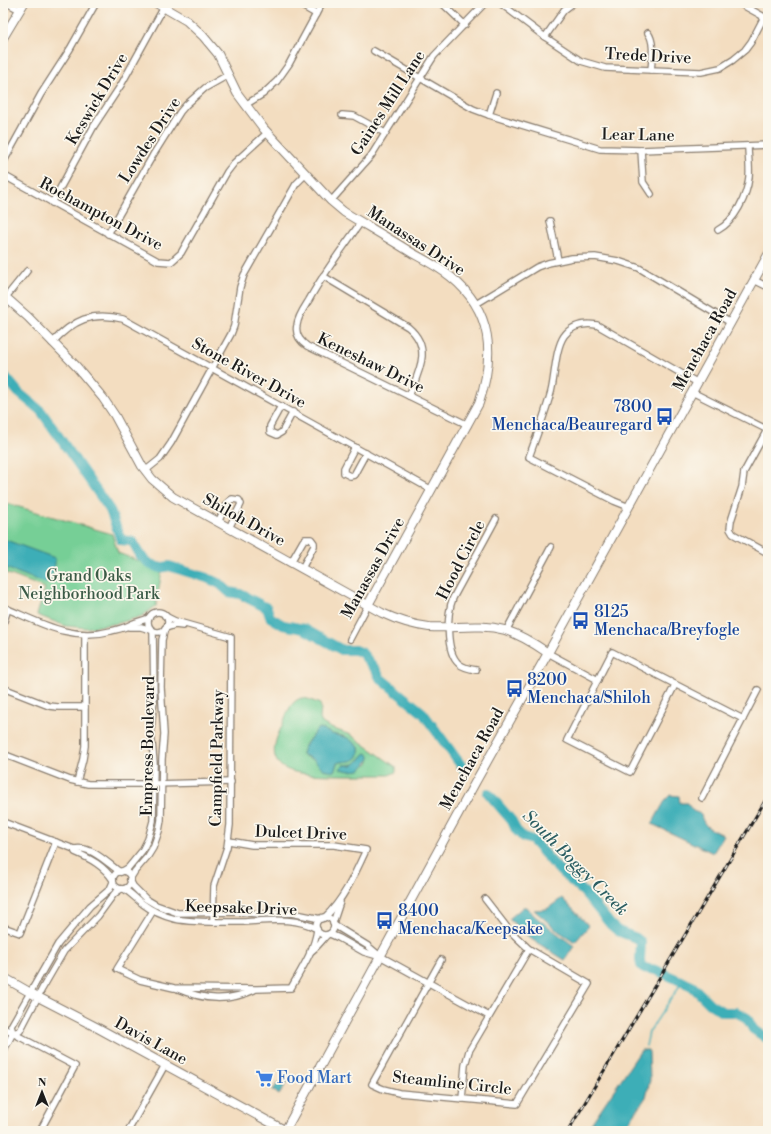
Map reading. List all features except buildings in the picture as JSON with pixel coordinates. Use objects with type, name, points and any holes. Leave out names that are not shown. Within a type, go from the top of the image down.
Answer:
[{"type":"street","points":[[3,38],[22,7],[7,3]]},
{"type":"street","points":[[3,163],[41,94],[70,49],[96,3]]},
{"type":"street","name":"Manassas Drive","points":[[156,3],[187,20],[204,36],[218,54],[237,93],[245,105],[267,133],[331,201],[344,212],[447,274],[468,293],[476,304],[485,325],[488,340],[489,364],[476,412],[350,639]]},
{"type":"street","points":[[297,3],[316,14]]},
{"type":"street","points":[[245,105],[263,94],[277,81],[289,64],[322,3]]},
{"type":"street","points":[[442,3],[465,25]]},
{"type":"street","name":"Gaines Mill Lane","points":[[331,201],[366,163],[434,56],[465,25],[484,3]]},
{"type":"street","name":"Trede Drive","points":[[500,3],[573,56],[589,64],[605,68],[701,72],[720,68],[745,50],[766,18]]},
{"type":"street","points":[[545,37],[564,10],[572,3]]},
{"type":"street","points":[[739,3],[766,18]]},
{"type":"street","name":"Keswick Drive","points":[[52,203],[94,126],[121,85],[164,7]]},
{"type":"street","points":[[648,33],[652,44],[651,70]]},
{"type":"street","name":"Lear Lane","points":[[374,51],[465,104],[489,115],[588,146],[607,150],[641,150],[768,145]]},
{"type":"street","name":"Lowdes Drive","points":[[108,234],[153,154],[180,112],[204,88],[228,75]]},
{"type":"street","points":[[489,115],[496,93]]},
{"type":"street","points":[[342,115],[354,116],[385,134]]},
{"type":"street","name":"Roehampton Drive","points":[[3,176],[158,261],[171,262],[181,253],[230,168],[267,133]]},
{"type":"street","points":[[718,230],[732,218],[746,190],[749,172],[748,146]]},
{"type":"street","points":[[641,150],[643,182],[651,194]]},
{"type":"street","points":[[145,471],[160,458],[171,443],[213,368],[234,326],[240,287],[244,275],[296,184],[306,174]]},
{"type":"street","points":[[550,220],[558,260]]},
{"type":"street","name":"Keneshaw Drive","points":[[361,222],[323,276],[298,321],[297,331],[300,341],[307,346],[468,425]]},
{"type":"street","name":"Menchaca Road","points":[[285,1131],[476,781],[768,255]]},
{"type":"street","points":[[476,304],[527,272],[548,263],[572,258],[595,257],[627,263],[646,272],[731,323]]},
{"type":"street","points":[[4,296],[27,271]]},
{"type":"street","points":[[323,276],[408,327],[418,337],[422,352],[422,362],[410,396]]},
{"type":"street","points":[[754,280],[768,287]]},
{"type":"street","name":"Shiloh Drive","points":[[4,296],[28,317],[76,366],[103,398],[145,471],[170,495],[382,613],[405,622],[429,627],[474,626],[506,631],[529,641],[548,653]]},
{"type":"street","name":"Stone River Drive","points":[[52,342],[66,329],[77,322],[90,317],[107,315],[123,319],[432,490]]},
{"type":"street","points":[[629,507],[614,501],[529,457],[544,417],[558,354],[565,334],[575,327],[586,324],[598,325],[698,383]]},
{"type":"street","points":[[692,392],[768,430],[744,472],[742,487],[731,520],[730,528],[733,534],[768,553]]},
{"type":"street","points":[[281,406],[270,426],[270,432],[277,435],[282,432],[293,412]]},
{"type":"street","points":[[355,447],[344,468],[345,475],[350,476],[354,474],[366,453]]},
{"type":"street","points":[[218,522],[228,502],[232,499],[239,500],[241,504],[229,528]]},
{"type":"street","name":"Hood Circle","points":[[476,670],[462,666],[455,659],[451,648],[449,627],[450,610],[453,598],[496,519]]},
{"type":"street","points":[[291,562],[303,541],[305,539],[311,539],[314,546],[302,568]]},
{"type":"street","points":[[506,631],[551,547]]},
{"type":"street","points":[[3,624],[6,608],[66,632],[85,635],[105,633],[129,627],[141,627],[161,632],[168,622],[165,616],[160,612],[156,612],[149,618],[132,624],[129,627]]},
{"type":"street","name":"Campfield Parkway","points":[[165,616],[175,621],[183,622],[188,625],[231,637],[231,810],[229,841],[214,886],[214,922]]},
{"type":"street","points":[[149,618],[148,624],[152,630]]},
{"type":"street","name":"Campfield Parkway","points":[[165,628],[175,625],[188,625]]},
{"type":"street","name":"Empress Boulevard","points":[[130,880],[135,871],[148,856],[156,842],[161,820],[164,734],[161,703],[162,640],[165,628]]},
{"type":"street","name":"Empress Boulevard","points":[[120,872],[128,868],[135,861],[148,839],[153,820],[154,764],[151,730],[154,698],[152,630]]},
{"type":"street","points":[[77,782],[84,753],[85,635]]},
{"type":"street","points":[[675,685],[630,772],[566,740],[612,652],[743,719]]},
{"type":"street","points":[[548,653],[598,680]]},
{"type":"street","points":[[3,688],[49,706],[85,707]]},
{"type":"street","points":[[702,798],[758,690]]},
{"type":"street","points":[[3,754],[77,782],[93,784],[231,782]]},
{"type":"street","points":[[3,822],[56,842],[74,848],[80,847],[92,852],[120,872],[126,873],[130,880],[128,886],[114,894],[98,916],[64,951],[20,1031],[13,1033]]},
{"type":"street","name":"Dulcet Drive","points":[[229,841],[252,845],[334,845],[366,850],[332,911],[322,918]]},
{"type":"street","points":[[3,927],[20,933],[56,842]]},
{"type":"street","points":[[74,848],[76,852],[98,864],[109,874],[116,886],[122,889]]},
{"type":"street","points":[[3,1052],[13,1033],[11,1026],[58,944],[90,906],[106,893],[113,881],[114,876],[120,872]]},
{"type":"street","name":"Keepsake Drive","points":[[130,880],[133,886],[146,899],[156,905],[178,913],[291,913],[322,918]]},
{"type":"street","name":"Keepsake Drive","points":[[122,889],[153,912],[176,919],[214,922],[264,920],[291,921],[310,925],[317,930]]},
{"type":"street","name":"Dulcet Drive","points":[[334,924],[340,898]]},
{"type":"street","name":"Steamline Circle","points":[[441,960],[372,1084],[398,1093],[517,1104],[589,984],[529,949],[501,922],[485,899]]},
{"type":"street","points":[[153,912],[117,969],[140,980],[174,988],[193,995],[229,998],[256,989]]},
{"type":"street","points":[[174,988],[291,988],[315,941],[317,923],[322,918],[329,919],[380,956],[489,1016]]},
{"type":"street","points":[[310,952],[333,931],[334,924]]},
{"type":"street","points":[[317,930],[323,935],[339,938],[364,952],[380,956]]},
{"type":"street","points":[[462,1099],[467,1058],[472,1044],[529,949]]},
{"type":"street","name":"Davis Lane","points":[[3,977],[38,997],[96,1026],[285,1131]]},
{"type":"street","points":[[3,1028],[74,1066],[40,1131]]},
{"type":"street","points":[[128,1131],[165,1065]]},
{"type":"green space","name":"Grand Oaks Neighborhood Park","points":[[9,504],[112,534],[118,553],[162,570],[156,606],[142,616],[119,623],[87,628],[66,626],[37,615],[45,588],[3,572],[3,508]]},
{"type":"green space","points":[[301,698],[308,699],[320,704],[320,719],[322,723],[351,735],[396,767],[396,772],[389,775],[337,775],[298,773],[287,770],[279,764],[275,756],[275,744],[288,710],[297,700]],"holes":[[[320,728],[332,734],[343,736],[359,747],[359,752],[356,759],[337,763],[335,769],[302,755],[308,741]],[[366,753],[370,756],[369,762],[366,765],[343,765],[354,764]]]},
{"type":"water","points":[[3,539],[55,558],[55,565],[49,582],[45,583],[3,567]]},
{"type":"water","points":[[320,728],[332,734],[348,738],[359,747],[358,756],[356,759],[337,763],[334,771],[328,771],[314,760],[302,754],[304,748],[317,729]]},
{"type":"water","points":[[366,753],[370,756],[370,759],[360,770],[349,771],[340,769],[344,765],[354,764]]},
{"type":"water","points":[[670,795],[679,796],[680,803],[687,803],[693,811],[701,814],[706,825],[712,830],[724,835],[713,853],[652,824],[666,799]]},
{"type":"water","points":[[562,898],[589,926],[575,942],[558,931],[534,910],[547,909]]},
{"type":"water","points":[[523,907],[526,907],[536,917],[574,946],[565,960],[531,939],[509,919]]},
{"type":"water","points":[[641,1050],[648,1050],[649,1052],[650,1080],[646,1097],[623,1131],[586,1131]]},
{"type":"water","points":[[282,1080],[288,1081],[279,1095],[273,1090]]},
{"type":"waterway","name":"South Boggy Creek","points":[[3,374],[19,393],[41,411],[110,510],[121,540],[133,542],[139,554],[150,564],[160,568],[169,566],[207,578],[220,584],[229,592],[240,594],[267,608],[270,617],[283,625],[304,629],[342,650],[355,650],[361,652],[376,670],[380,678],[423,713],[466,772]]},
{"type":"waterway","name":"South Boggy Creek","points":[[488,793],[512,821],[516,830],[523,837],[532,840],[560,871],[584,892],[611,925],[618,931],[636,938],[641,942],[640,960],[641,965],[644,968],[656,970],[692,986],[710,1004],[723,1012],[736,1012],[747,1018],[753,1029],[768,1039]]},
{"type":"waterway","points":[[646,1046],[649,1032],[682,982]]},
{"type":"railway","points":[[568,1131],[768,796]]},
{"type":"place","name":"7800 Menchaca/Beauregard","points":[[665,416]]},
{"type":"place","name":"8125 Menchaca/Breyfogle","points":[[581,621]]},
{"type":"place","name":"8200 Menchaca/Shiloh","points":[[514,689]]},
{"type":"place","name":"8400 Menchaca/Keepsake","points":[[385,920]]},
{"type":"place","name":"Food Mart","points":[[264,1078]]}]
